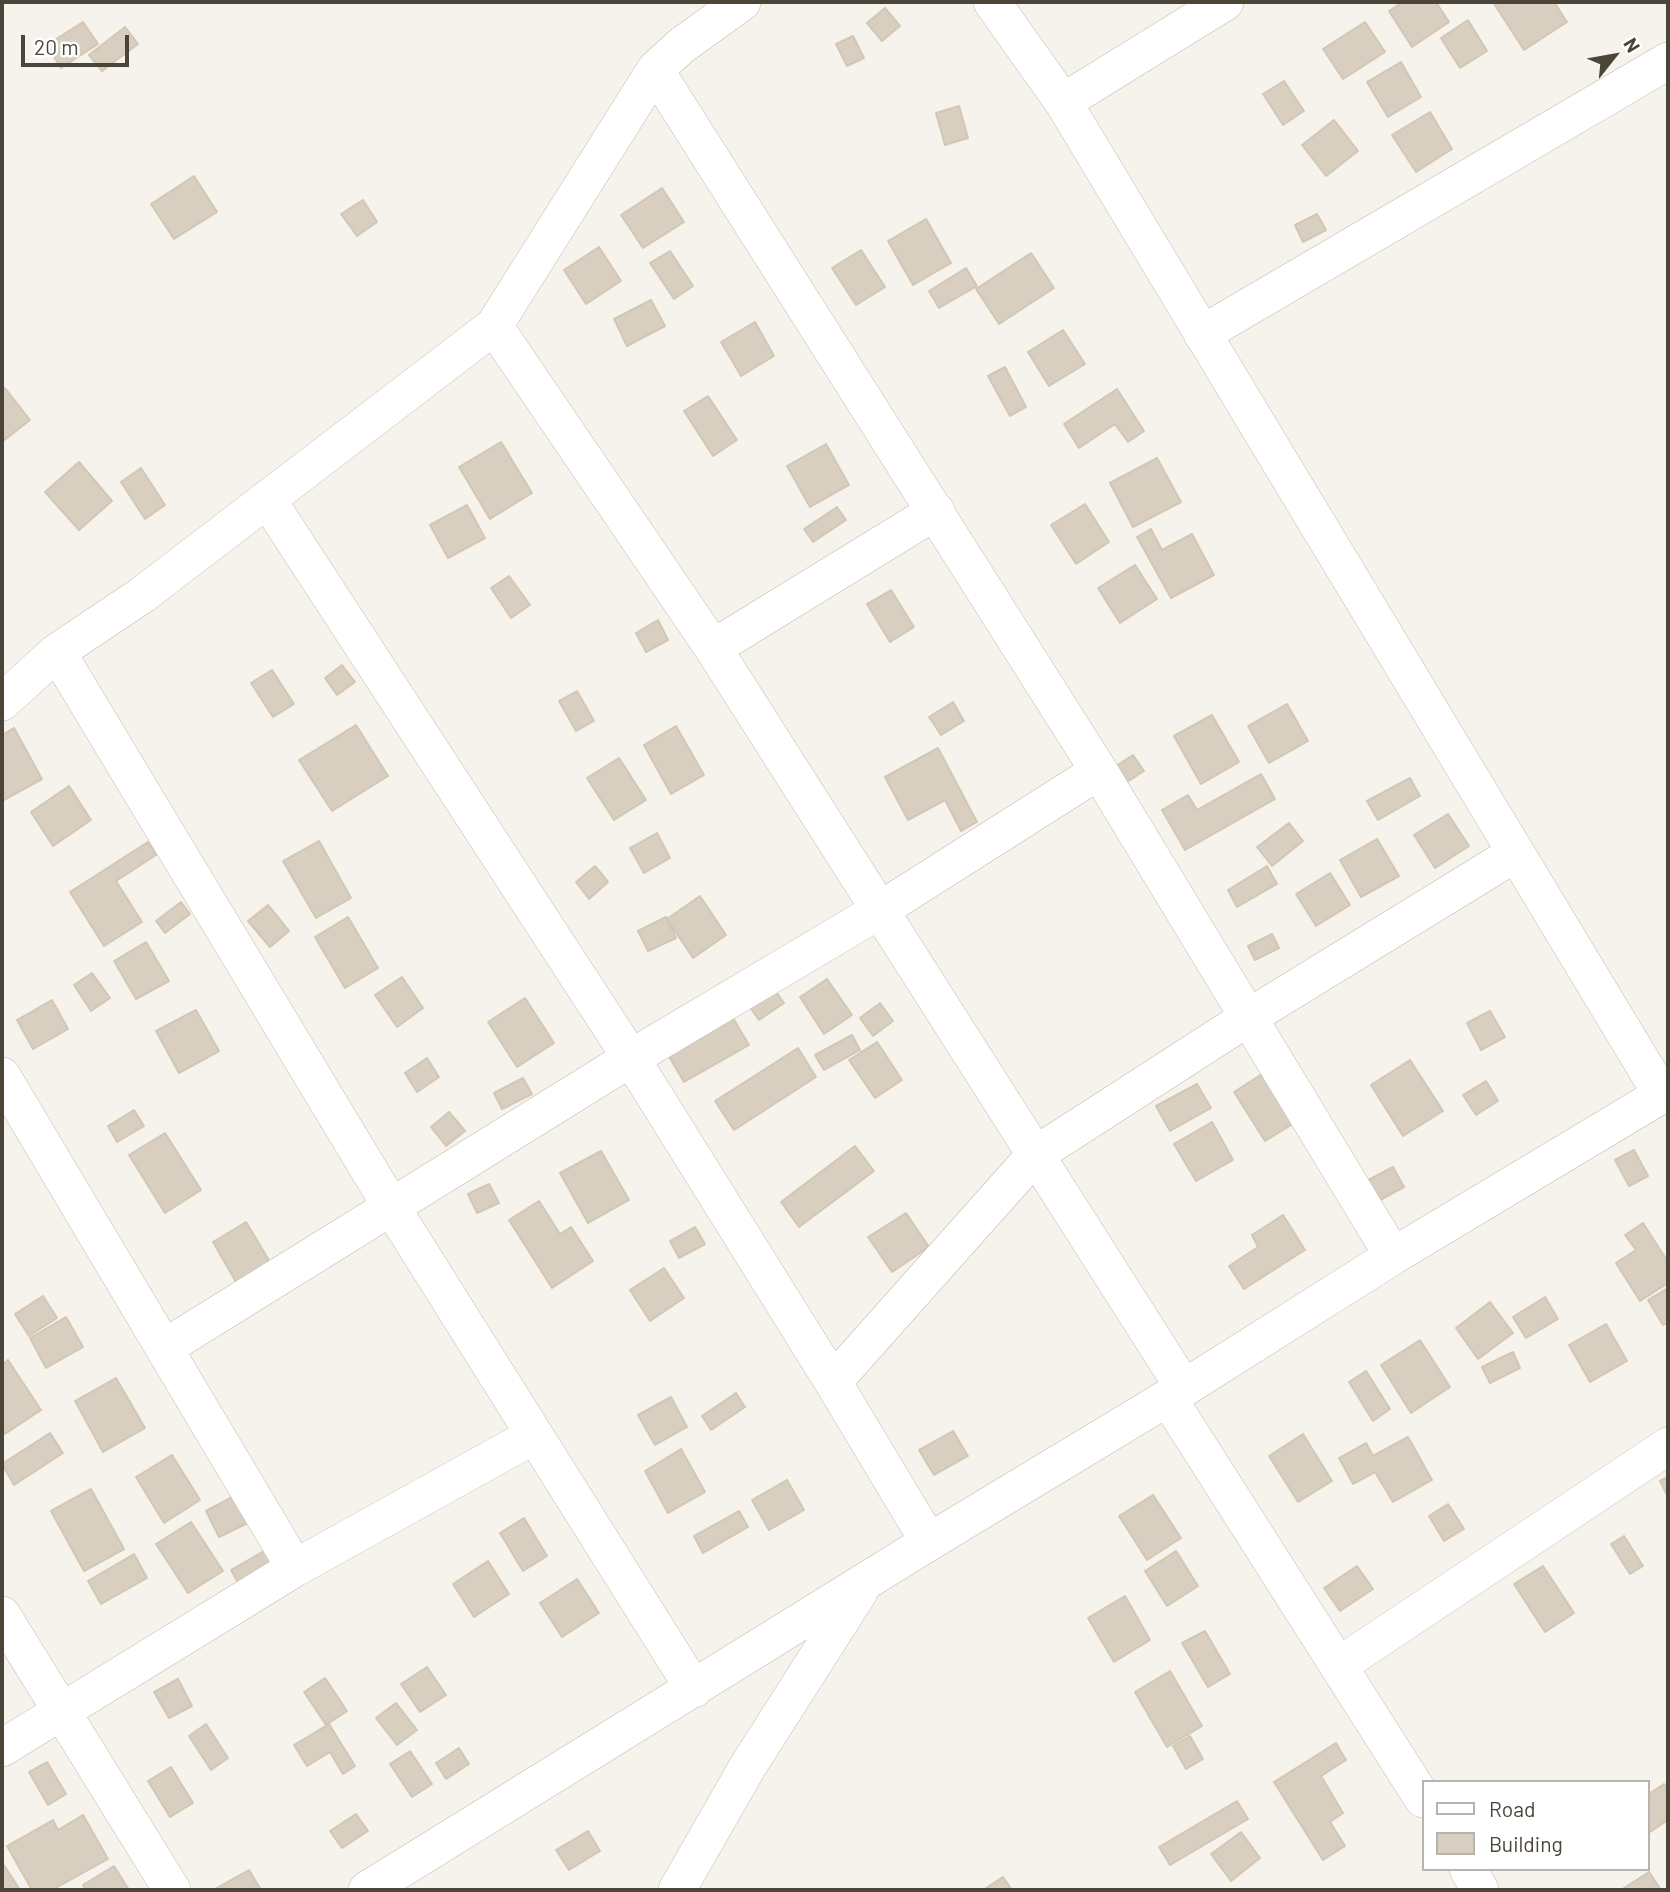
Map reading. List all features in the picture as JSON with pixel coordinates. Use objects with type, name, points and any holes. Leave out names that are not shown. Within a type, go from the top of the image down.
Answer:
[{"type":"street","points":[[2,702],[57,652],[142,595],[494,326],[655,71],[681,46],[742,2]]},
{"type":"street","points":[[367,1890],[929,1542],[1176,1393],[1393,1256],[1665,1093],[1516,853],[1063,103],[992,2]]},
{"type":"street","points":[[1063,103],[1225,2]]},
{"type":"street","points":[[1202,334],[1668,61]]},
{"type":"street","points":[[655,71],[1099,771],[1393,1256]]},
{"type":"street","points":[[494,326],[713,648],[1035,1155],[1338,1666],[1422,1797]]},
{"type":"street","points":[[267,499],[631,1058],[834,1382],[929,1542]]},
{"type":"street","points":[[713,648],[936,511]]},
{"type":"street","points":[[57,652],[392,1208],[694,1689]]},
{"type":"street","points":[[164,1348],[631,1058],[880,910],[1099,771]]},
{"type":"street","points":[[834,1382],[1035,1155],[1249,1017],[1516,853]]},
{"type":"street","points":[[2,1076],[295,1569]]},
{"type":"street","points":[[2,1748],[295,1569],[533,1436]]},
{"type":"street","points":[[1338,1666],[1668,1446]]},
{"type":"street","points":[[677,1890],[748,1766],[866,1583]]},
{"type":"street","points":[[2,1615],[172,1890]]},
{"type":"street","points":[[1469,1871],[1479,1890]]},
{"type":"building","points":[[1403,2],[1436,2],[1449,22],[1412,47],[1389,11]]},
{"type":"building","points":[[1493,2],[1554,2],[1567,22],[1524,50]]},
{"type":"building","points":[[885,8],[900,26],[882,41],[867,23]]},
{"type":"building","points":[[1468,20],[1487,51],[1460,68],[1441,38]]},
{"type":"building","points":[[83,22],[98,44],[61,68],[47,45]]},
{"type":"building","points":[[1365,22],[1385,52],[1343,79],[1323,49]]},
{"type":"building","points":[[125,27],[138,44],[102,71],[89,55]]},
{"type":"building","points":[[853,36],[864,58],[847,66],[836,44]]},
{"type":"building","points":[[1401,62],[1421,97],[1388,117],[1367,82]]},
{"type":"building","points":[[1284,81],[1304,111],[1283,125],[1263,94]]},
{"type":"building","points":[[959,106],[968,138],[945,145],[936,113]]},
{"type":"building","points":[[1430,112],[1452,149],[1416,172],[1392,135]]},
{"type":"building","points":[[1334,120],[1358,151],[1326,176],[1302,145]]},
{"type":"building","points":[[194,176],[217,212],[174,239],[151,204]]},
{"type":"building","points":[[662,188],[684,222],[643,248],[621,215]]},
{"type":"building","points":[[363,200],[377,222],[357,236],[341,214]]},
{"type":"building","points":[[1317,214],[1326,230],[1303,242],[1295,225]]},
{"type":"building","points":[[926,219],[951,263],[913,285],[888,241]]},
{"type":"building","points":[[599,247],[621,281],[586,304],[564,270]]},
{"type":"building","points":[[861,250],[885,287],[856,305],[832,268]]},
{"type":"building","points":[[670,251],[693,286],[674,299],[650,263]]},
{"type":"building","points":[[1031,253],[1054,288],[999,324],[976,289]]},
{"type":"building","points":[[966,268],[977,286],[939,308],[929,291]]},
{"type":"building","points":[[651,300],[665,326],[627,346],[614,319]]},
{"type":"building","points":[[755,322],[774,356],[741,376],[721,342]]},
{"type":"building","points":[[1063,330],[1085,364],[1049,386],[1028,352]]},
{"type":"building","points":[[1005,367],[1026,407],[1010,416],[988,376]]},
{"type":"building","points":[[5,388],[30,420],[2,442],[2,391]]},
{"type":"building","points":[[1117,389],[1144,431],[1128,442],[1115,424],[1079,448],[1064,424]]},
{"type":"building","points":[[708,396],[737,440],[713,456],[684,411]]},
{"type":"building","points":[[501,442],[532,493],[490,519],[459,467]]},
{"type":"building","points":[[826,444],[849,485],[810,507],[787,466]]},
{"type":"building","points":[[1157,458],[1181,502],[1133,527],[1110,483]]},
{"type":"building","points":[[79,462],[112,501],[79,530],[45,492]]},
{"type":"building","points":[[141,468],[165,505],[145,519],[121,482]]},
{"type":"building","points":[[1085,504],[1109,542],[1076,564],[1051,525]]},
{"type":"building","points":[[467,505],[485,538],[448,558],[430,525]]},
{"type":"building","points":[[837,507],[846,520],[813,542],[804,529]]},
{"type":"building","points":[[1151,529],[1162,550],[1192,534],[1214,575],[1171,598],[1137,537]]},
{"type":"building","points":[[1135,565],[1157,599],[1120,623],[1098,588]]},
{"type":"building","points":[[509,576],[530,605],[511,618],[491,588]]},
{"type":"building","points":[[891,590],[914,627],[890,642],[867,604]]},
{"type":"building","points":[[658,620],[668,640],[646,652],[636,633]]},
{"type":"building","points":[[342,665],[355,682],[337,695],[325,678]]},
{"type":"building","points":[[272,670],[294,704],[273,717],[251,683]]},
{"type":"building","points":[[577,691],[594,721],[576,731],[559,701]]},
{"type":"building","points":[[953,702],[964,721],[941,735],[929,717]]},
{"type":"building","points":[[1287,704],[1308,741],[1269,763],[1248,726]]},
{"type":"building","points":[[1212,715],[1239,762],[1201,784],[1174,736]]},
{"type":"building","points":[[356,725],[388,776],[332,811],[299,760]]},
{"type":"building","points":[[676,726],[704,775],[671,794],[644,745]]},
{"type":"building","points":[[14,728],[42,779],[2,801],[2,735]]},
{"type":"building","points":[[938,748],[977,822],[961,831],[945,800],[908,820],[885,777]]},
{"type":"building","points":[[1133,755],[1144,771],[1127,782],[1116,766]]},
{"type":"building","points":[[619,758],[646,800],[614,820],[587,778]]},
{"type":"building","points":[[1261,774],[1275,799],[1185,850],[1162,810],[1188,795],[1197,810]]},
{"type":"building","points":[[1410,778],[1420,796],[1378,820],[1367,801]]},
{"type":"building","points":[[69,786],[91,820],[53,846],[31,812]]},
{"type":"building","points":[[1448,814],[1469,846],[1435,868],[1414,835]]},
{"type":"building","points":[[1289,823],[1303,841],[1272,866],[1257,847]]},
{"type":"building","points":[[657,833],[670,858],[644,873],[630,848]]},
{"type":"building","points":[[1377,839],[1399,876],[1361,897],[1340,860]]},
{"type":"building","points":[[319,841],[351,898],[316,918],[283,861]]},
{"type":"building","points":[[148,842],[156,855],[116,881],[142,922],[104,946],[70,892]]},
{"type":"building","points":[[595,866],[608,882],[589,899],[576,882]]},
{"type":"building","points":[[1267,866],[1277,884],[1237,907],[1228,890]]},
{"type":"building","points":[[1330,873],[1350,905],[1316,926],[1296,894]]},
{"type":"building","points":[[700,896],[726,935],[693,958],[667,919]]},
{"type":"building","points":[[181,902],[190,914],[165,933],[156,921]]},
{"type":"building","points":[[268,905],[289,931],[270,947],[248,921]]},
{"type":"building","points":[[348,917],[378,968],[345,988],[315,937]]},
{"type":"building","points":[[666,917],[676,938],[648,951],[638,931]]},
{"type":"building","points":[[1272,934],[1279,948],[1255,960],[1248,946]]},
{"type":"building","points":[[146,942],[169,981],[136,999],[114,961]]},
{"type":"building","points":[[92,973],[110,998],[91,1011],[74,985]]},
{"type":"building","points":[[402,977],[423,1008],[397,1027],[375,995]]},
{"type":"building","points":[[827,979],[852,1015],[824,1034],[800,997]]},
{"type":"building","points":[[772,986],[784,1003],[759,1020],[747,1003]]},
{"type":"building","points":[[525,998],[554,1043],[517,1067],[488,1022]]},
{"type":"building","points":[[52,1000],[68,1029],[33,1049],[17,1020]]},
{"type":"building","points":[[880,1003],[893,1021],[873,1036],[860,1018]]},
{"type":"building","points":[[196,1010],[219,1051],[179,1073],[156,1031]]},
{"type":"building","points":[[1490,1011],[1505,1037],[1481,1050],[1467,1023]]},
{"type":"building","points":[[733,1018],[749,1045],[684,1082],[668,1055]]},
{"type":"building","points":[[852,1035],[860,1050],[824,1070],[815,1055]]},
{"type":"building","points":[[877,1042],[902,1080],[875,1098],[849,1060]]},
{"type":"building","points":[[798,1048],[816,1077],[734,1130],[715,1101]]},
{"type":"building","points":[[427,1058],[439,1077],[417,1092],[405,1073]]},
{"type":"building","points":[[1410,1060],[1443,1111],[1403,1136],[1371,1085]]},
{"type":"building","points":[[1273,1067],[1304,1117],[1265,1141],[1234,1092]]},
{"type":"building","points":[[523,1078],[532,1094],[502,1109],[494,1093]]},
{"type":"building","points":[[1486,1081],[1498,1101],[1476,1115],[1463,1095]]},
{"type":"building","points":[[1197,1084],[1211,1108],[1170,1131],[1156,1106]]},
{"type":"building","points":[[134,1110],[144,1126],[117,1142],[108,1126]]},
{"type":"building","points":[[449,1112],[465,1131],[446,1146],[431,1127]]},
{"type":"building","points":[[1212,1122],[1233,1160],[1196,1181],[1174,1144]]},
{"type":"building","points":[[165,1133],[201,1190],[165,1213],[129,1155]]},
{"type":"building","points":[[855,1146],[874,1171],[799,1227],[781,1202]]},
{"type":"building","points":[[1634,1150],[1648,1176],[1629,1186],[1615,1160]]},
{"type":"building","points":[[601,1151],[629,1200],[588,1223],[560,1173]]},
{"type":"building","points":[[1393,1167],[1404,1187],[1369,1206],[1357,1186]]},
{"type":"building","points":[[489,1184],[499,1203],[477,1213],[468,1194]]},
{"type":"building","points":[[539,1201],[560,1234],[571,1227],[593,1261],[552,1288],[509,1220]]},
{"type":"building","points":[[906,1213],[929,1247],[892,1272],[868,1237]]},
{"type":"building","points":[[1283,1215],[1305,1250],[1244,1289],[1229,1266],[1258,1247],[1252,1235]]},
{"type":"building","points":[[246,1222],[270,1262],[236,1282],[213,1242]]},
{"type":"building","points":[[1643,1223],[1668,1262],[1668,1283],[1640,1301],[1616,1263],[1636,1250],[1625,1235]]},
{"type":"building","points":[[695,1227],[705,1244],[679,1258],[670,1241]]},
{"type":"building","points":[[664,1268],[684,1298],[650,1321],[630,1290]]},
{"type":"building","points":[[1668,1288],[1668,1322],[1663,1325],[1648,1300]]},
{"type":"building","points":[[43,1296],[57,1318],[29,1336],[15,1314]]},
{"type":"building","points":[[1545,1297],[1558,1319],[1526,1338],[1513,1317]]},
{"type":"building","points":[[1490,1302],[1513,1333],[1478,1359],[1456,1328]]},
{"type":"building","points":[[66,1317],[83,1347],[46,1368],[30,1338]]},
{"type":"building","points":[[1606,1324],[1627,1361],[1590,1382],[1569,1345]]},
{"type":"building","points":[[1420,1340],[1450,1387],[1411,1413],[1381,1365]]},
{"type":"building","points":[[1513,1352],[1520,1368],[1490,1383],[1482,1367]]},
{"type":"building","points":[[8,1360],[41,1410],[5,1434],[2,1429],[2,1365]]},
{"type":"building","points":[[1366,1371],[1390,1409],[1373,1421],[1349,1382]]},
{"type":"building","points":[[116,1378],[145,1428],[103,1452],[75,1401]]},
{"type":"building","points":[[736,1393],[745,1407],[711,1430],[702,1416]]},
{"type":"building","points":[[671,1397],[687,1427],[655,1445],[638,1415]]},
{"type":"building","points":[[953,1431],[968,1456],[934,1475],[919,1450]]},
{"type":"building","points":[[50,1433],[63,1453],[14,1485],[2,1464]]},
{"type":"building","points":[[1303,1434],[1332,1481],[1298,1502],[1269,1456]]},
{"type":"building","points":[[1408,1437],[1432,1480],[1393,1502],[1375,1472],[1353,1484],[1339,1458],[1366,1443],[1373,1456]]},
{"type":"building","points":[[681,1449],[705,1492],[668,1513],[645,1471]]},
{"type":"building","points":[[172,1455],[200,1500],[164,1523],[136,1477]]},
{"type":"building","points":[[1668,1477],[1668,1497],[1660,1481]]},
{"type":"building","points":[[787,1480],[804,1510],[769,1530],[752,1500]]},
{"type":"building","points":[[91,1489],[124,1549],[84,1571],[51,1511]]},
{"type":"building","points":[[240,1493],[254,1520],[219,1537],[206,1511]]},
{"type":"building","points":[[1153,1495],[1181,1538],[1147,1560],[1119,1516]]},
{"type":"building","points":[[1448,1504],[1464,1529],[1444,1541],[1429,1516]]},
{"type":"building","points":[[739,1511],[748,1527],[703,1553],[694,1536]]},
{"type":"building","points":[[524,1518],[547,1556],[523,1571],[500,1533]]},
{"type":"building","points":[[191,1522],[223,1571],[188,1593],[156,1544]]},
{"type":"building","points":[[1624,1536],[1643,1566],[1630,1574],[1611,1544]]},
{"type":"building","points":[[271,1547],[280,1564],[240,1586],[231,1570]]},
{"type":"building","points":[[1176,1551],[1198,1586],[1167,1606],[1145,1571]]},
{"type":"building","points":[[134,1554],[147,1578],[101,1604],[88,1581]]},
{"type":"building","points":[[488,1561],[509,1594],[474,1617],[453,1584]]},
{"type":"building","points":[[1357,1566],[1373,1589],[1340,1611],[1324,1588]]},
{"type":"building","points":[[1543,1566],[1574,1613],[1545,1632],[1514,1584]]},
{"type":"building","points":[[577,1579],[599,1613],[562,1637],[540,1603]]},
{"type":"building","points":[[1125,1596],[1150,1640],[1114,1662],[1088,1618]]},
{"type":"building","points":[[1205,1631],[1230,1674],[1208,1687],[1182,1643]]},
{"type":"building","points":[[427,1667],[446,1695],[420,1712],[401,1684]]},
{"type":"building","points":[[1170,1671],[1202,1726],[1167,1747],[1135,1692]]},
{"type":"building","points":[[325,1678],[347,1711],[326,1725],[304,1692]]},
{"type":"building","points":[[178,1679],[192,1706],[169,1718],[154,1692]]},
{"type":"building","points":[[396,1703],[417,1730],[397,1745],[376,1718]]},
{"type":"building","points":[[206,1724],[228,1758],[211,1770],[189,1736]]},
{"type":"building","points":[[329,1724],[355,1766],[343,1774],[330,1752],[307,1766],[294,1745]]},
{"type":"building","points":[[1190,1736],[1203,1759],[1186,1769],[1173,1746]]},
{"type":"building","points":[[1336,1743],[1346,1760],[1321,1776],[1343,1813],[1330,1822],[1345,1846],[1323,1860],[1274,1782]]},
{"type":"building","points":[[459,1748],[469,1764],[446,1779],[436,1763]]},
{"type":"building","points":[[410,1751],[432,1784],[412,1797],[390,1764]]},
{"type":"building","points":[[47,1762],[66,1794],[48,1805],[29,1772]]},
{"type":"building","points":[[171,1767],[193,1803],[170,1817],[148,1781]]},
{"type":"building","points":[[1664,1784],[1668,1790],[1668,1820],[1649,1833],[1649,1794]]},
{"type":"building","points":[[1237,1801],[1248,1819],[1170,1865],[1159,1847]]},
{"type":"building","points":[[356,1814],[368,1831],[342,1848],[330,1831]]},
{"type":"building","points":[[83,1815],[108,1859],[52,1890],[32,1890],[7,1846],[53,1820],[58,1830]]},
{"type":"building","points":[[588,1831],[600,1851],[569,1870],[556,1850]]},
{"type":"building","points":[[1241,1832],[1260,1858],[1231,1881],[1211,1854]]},
{"type":"building","points":[[2,1862],[20,1890],[2,1890]]},
{"type":"building","points":[[114,1866],[129,1890],[86,1890],[83,1885]]},
{"type":"building","points":[[249,1870],[261,1890],[213,1890]]},
{"type":"building","points":[[1649,1872],[1661,1890],[1621,1890]]},
{"type":"building","points":[[1003,1877],[1012,1890],[983,1890]]}]
